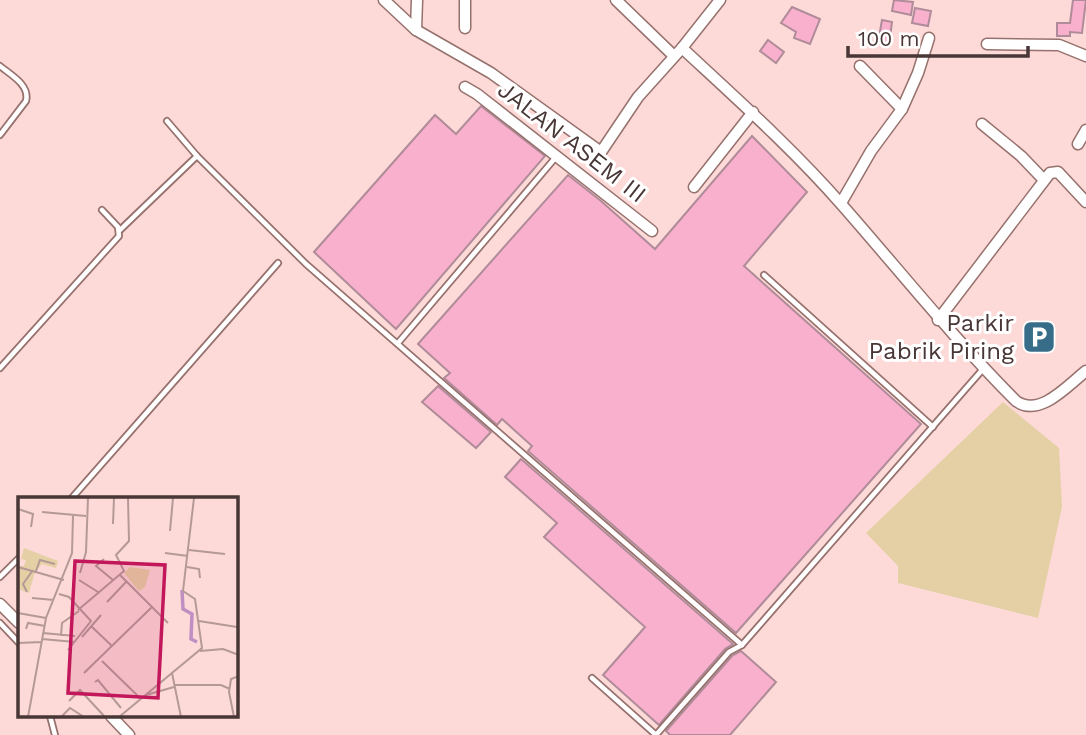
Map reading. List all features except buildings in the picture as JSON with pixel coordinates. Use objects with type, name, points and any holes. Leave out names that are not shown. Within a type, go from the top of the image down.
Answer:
[{"type":"street","points":[[383,0],[416,30],[491,73],[601,152],[638,97],[720,0]]},
{"type":"street","points":[[416,30],[417,0]]},
{"type":"street","points":[[465,0],[465,28]]},
{"type":"street","points":[[616,0],[674,56]]},
{"type":"street","points":[[841,203],[871,151],[902,109],[918,73],[929,38]]},
{"type":"street","points":[[987,44],[1059,45],[1086,56]]},
{"type":"street","points":[[682,48],[753,112],[841,203],[938,320],[1016,401],[1030,407],[1037,406],[1086,371]]},
{"type":"street","points":[[860,66],[902,109]]},
{"type":"street","name":"JALAN ASEM III","points":[[465,87],[477,93],[652,231]]},
{"type":"street","points":[[694,187],[753,112]]},
{"type":"street","points":[[982,124],[1021,156],[1044,180]]},
{"type":"street","points":[[1078,144],[1086,130]]},
{"type":"street","points":[[938,320],[1050,173],[1058,172],[1086,202]]},
{"type":"street","points":[[0,604],[18,623]]},
{"type":"street","points":[[113,718],[129,735]]},
{"type":"lane","points":[[0,66],[26,89],[28,95],[0,135]]},
{"type":"lane","points":[[167,121],[197,156],[306,264],[742,645]]},
{"type":"lane","points":[[0,368],[119,236],[120,230],[197,156]]},
{"type":"lane","points":[[398,343],[557,156]]},
{"type":"lane","points":[[102,211],[120,230]]},
{"type":"lane","points":[[73,497],[278,264]]},
{"type":"lane","points":[[764,275],[933,427]]},
{"type":"lane","points":[[592,678],[656,735],[729,652],[742,645],[983,369]]},
{"type":"lane","points":[[0,577],[18,559]]},
{"type":"lane","points":[[0,623],[18,642]]},
{"type":"shaded area","points":[[1003,402],[1059,448],[1062,507],[1038,618],[898,583],[898,566],[866,533]]},
{"type":"place","name":"Parkir Pabrik Piring","points":[[1039,337]]}]
